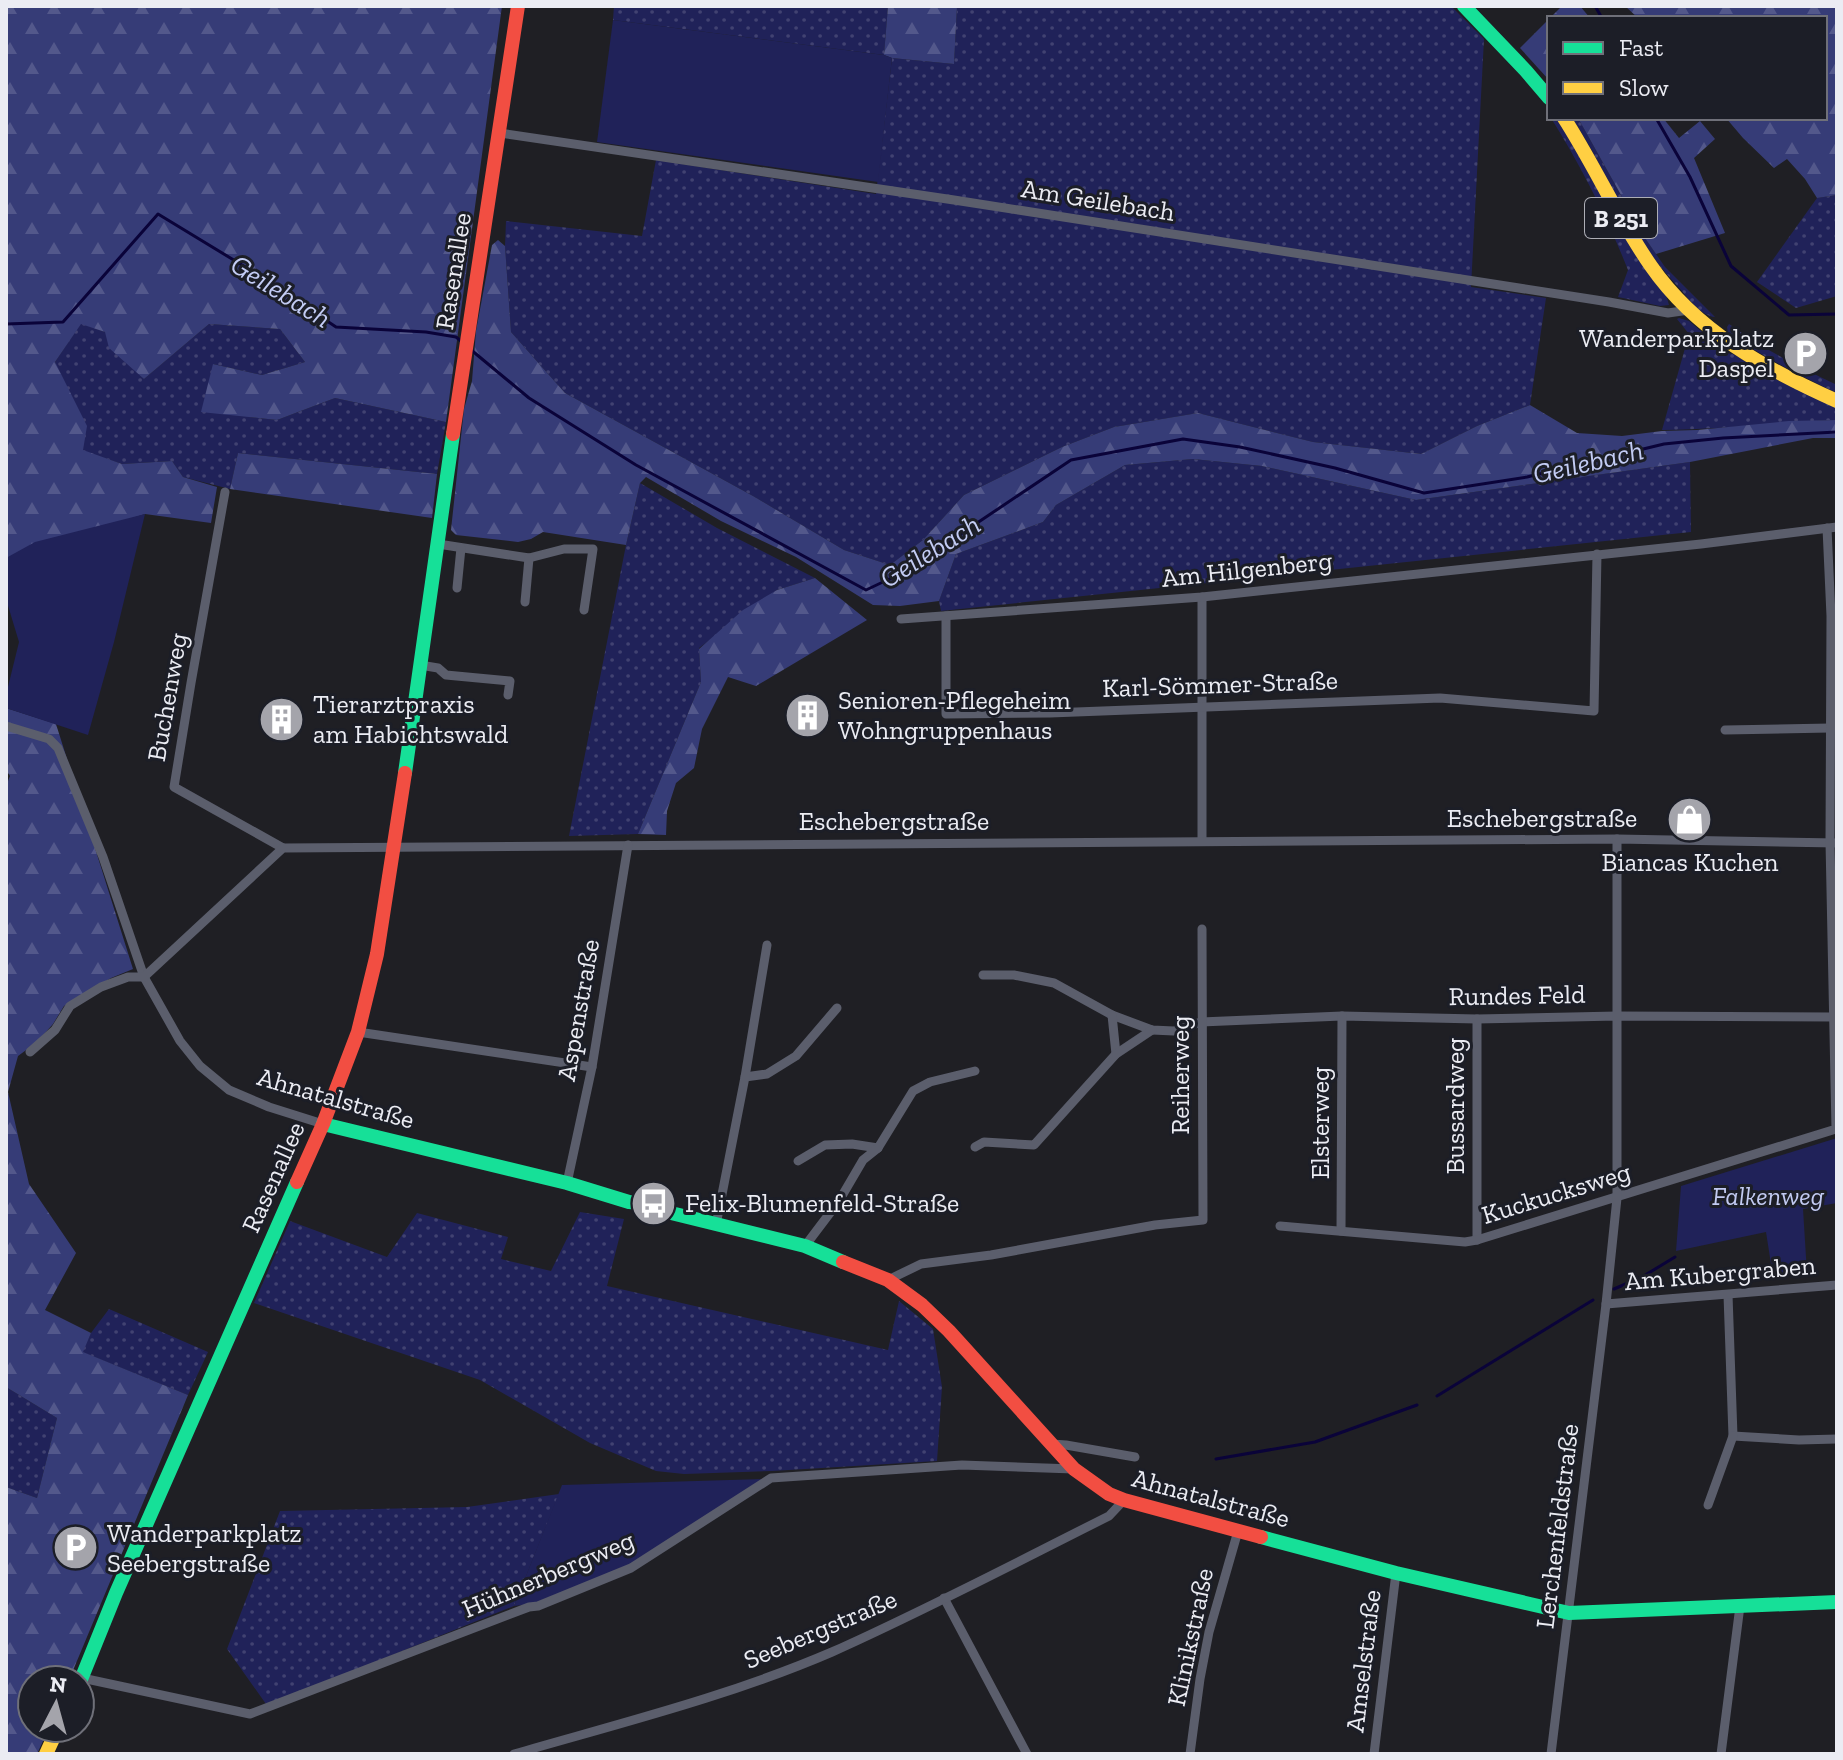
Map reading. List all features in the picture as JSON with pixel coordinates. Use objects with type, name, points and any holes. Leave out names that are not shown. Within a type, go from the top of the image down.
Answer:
[{"type":"main road","name":"Rasenallee","points":[[87,1664],[323,1124],[358,1032],[377,954],[395,846],[468,330],[518,6]]},
{"type":"main road","points":[[1464,6],[1547,96]]},
{"type":"main road","name":"B 251","points":[[1565,120],[1635,242],[1655,272],[1689,310],[1742,354],[1837,401]]},
{"type":"main road","name":"Ahnatalstraße","points":[[323,1124],[567,1183],[629,1202],[643,1211],[663,1211],[805,1246],[888,1280],[922,1305],[949,1331],[1074,1469],[1109,1494],[1124,1500],[1396,1573],[1569,1613],[1837,1602]]},
{"type":"street","name":"Am Geilebach","points":[[500,133],[986,205],[1668,313],[1689,310]]},
{"type":"street","name":"Buchenweg","points":[[225,492],[174,787],[283,848]]},
{"type":"street","points":[[1832,528],[1834,696],[1830,728],[1836,1129]]},
{"type":"street","name":"Am Hilgenberg","points":[[901,619],[1202,597],[1832,528]]},
{"type":"street","points":[[438,544],[529,558],[564,549],[593,549],[584,610]]},
{"type":"street","points":[[457,588],[461,548]]},
{"type":"street","name":"Karl-Sömmer-Straße","points":[[946,616],[946,714],[1440,698],[1594,711],[1597,554]]},
{"type":"street","points":[[525,602],[529,558]]},
{"type":"street","points":[[1202,597],[1202,841]]},
{"type":"street","points":[[420,665],[438,668],[446,675],[510,681],[508,695]]},
{"type":"street","name":"Ahnatalstraße","points":[[6,726],[49,739],[58,748],[103,857],[144,977],[180,1041],[200,1066],[229,1090],[323,1124]]},
{"type":"street","points":[[1725,730],[1830,728]]},
{"type":"street","name":"Eschebergstraße","points":[[283,848],[1617,839],[1834,843]]},
{"type":"street","name":"Lerchenfeldstraße","points":[[1551,1754],[1617,1198],[1617,839]]},
{"type":"street","name":"Aspenstraße","points":[[567,1183],[592,1067],[628,845]]},
{"type":"street","points":[[30,1052],[55,1030],[70,1006],[101,987],[128,977],[144,977],[283,848]]},
{"type":"street","name":"Reiherweg","points":[[888,1280],[921,1264],[991,1255],[1155,1225],[1203,1220],[1202,929]]},
{"type":"street","points":[[716,1225],[767,945]]},
{"type":"street","points":[[983,975],[1014,975],[1054,983],[1112,1015],[1152,1030]]},
{"type":"street","points":[[745,1077],[767,1074],[796,1056],[837,1008]]},
{"type":"street","points":[[1112,1015],[1116,1054]]},
{"type":"street","name":"Rundes Feld","points":[[1152,1030],[1174,1031],[1201,1022],[1342,1016],[1477,1019],[1834,1017]]},
{"type":"street","name":"Elsterweg","points":[[1341,1231],[1342,1016]]},
{"type":"street","name":"Bussardweg","points":[[1477,1019],[1477,1240]]},
{"type":"street","points":[[975,1147],[984,1142],[1034,1145],[1116,1054],[1152,1030]]},
{"type":"street","points":[[358,1032],[592,1067]]},
{"type":"street","points":[[805,1246],[839,1201],[863,1160],[878,1148],[913,1091],[930,1082],[975,1071]]},
{"type":"street","name":"Kuckucksweg","points":[[1280,1226],[1465,1242],[1477,1240],[1836,1129]]},
{"type":"street","points":[[798,1161],[825,1145],[852,1144],[878,1148]]},
{"type":"street","name":"Am Kubergraben","points":[[1606,1304],[1837,1285]]},
{"type":"street","points":[[1708,1505],[1733,1436],[1728,1295]]},
{"type":"street","points":[[1733,1436],[1837,1439]]},
{"type":"street","points":[[1051,1444],[1135,1457]]},
{"type":"street","name":"Hühnerbergweg","points":[[96,1683],[250,1714],[631,1568],[771,1478],[962,1465],[1074,1469]]},
{"type":"street","name":"Seebergstraße","points":[[514,1754],[667,1711],[831,1652],[1109,1516],[1124,1500]]},
{"type":"street","name":"Klinikstraße","points":[[1190,1754],[1209,1632],[1238,1531]]},
{"type":"street","name":"Amselstraße","points":[[1374,1754],[1396,1573]]},
{"type":"street","points":[[944,1598],[1027,1754]]},
{"type":"street","points":[[1721,1754],[1740,1606]]},
{"type":"green space","points":[[6,6],[502,6],[446,422],[335,398],[277,420],[201,412],[213,364],[262,375],[305,362],[280,329],[209,324],[144,379],[109,348],[105,332],[81,324],[55,362],[87,426],[83,450],[122,464],[172,461],[183,477],[217,487],[211,523],[145,514],[6,558]]},
{"type":"green space","points":[[614,6],[888,6],[884,55],[613,20]]},
{"type":"green space","points":[[888,6],[957,6],[954,64],[884,55]]},
{"type":"green space","points":[[957,6],[1451,6],[1484,39],[1471,287],[1546,298],[1530,405],[1477,426],[1421,454],[1313,442],[1198,413],[1114,427],[1062,447],[964,495],[923,540],[890,565],[844,550],[753,496],[565,393],[511,332],[506,221],[642,236],[656,160],[876,194],[892,58],[954,64]]},
{"type":"green space","points":[[1562,6],[1580,6],[1588,16],[1552,16]]},
{"type":"green space","points":[[1625,6],[1837,6],[1837,195],[1817,198],[1787,159],[1774,168],[1728,120],[1827,120],[1827,16],[1636,16]]},
{"type":"green space","points":[[613,20],[892,58],[878,182],[597,142]]},
{"type":"green space","points":[[1547,21],[1547,78],[1520,48]]},
{"type":"green space","points":[[1552,120],[1558,120],[1562,125],[1666,295],[1669,305],[1618,297],[1628,270],[1573,155]]},
{"type":"green space","points":[[1573,120],[1579,120],[1645,238],[1665,267],[1715,317],[1705,314],[1661,268],[1634,228]]},
{"type":"green space","points":[[1579,120],[1665,120],[1679,138],[1700,121],[1715,139],[1694,158],[1725,233],[1656,254]]},
{"type":"green space","points":[[1837,195],[1837,296],[1796,308],[1757,282],[1817,198]]},
{"type":"green space","points":[[498,240],[505,246],[511,332],[565,393],[753,496],[844,550],[890,565],[923,540],[964,495],[1062,447],[1114,427],[1198,413],[1313,442],[1421,454],[1477,426],[1530,405],[1577,433],[1622,436],[1789,421],[1837,420],[1837,438],[1813,438],[1690,462],[1416,500],[1262,466],[1193,459],[1125,465],[1056,505],[1043,522],[956,554],[939,601],[900,606],[873,605],[796,557],[721,521],[646,477],[640,483],[626,545],[543,532],[518,542],[456,535],[451,530],[464,409],[472,381],[476,331],[492,245]]},
{"type":"green space","points":[[1679,318],[1689,321],[1727,353],[1837,407],[1837,420],[1662,430],[1689,334]]},
{"type":"green space","points":[[81,323],[105,332],[144,379],[209,324],[280,329],[305,362],[262,375],[213,364],[249,417],[277,420],[335,398],[446,422],[437,474],[238,453],[230,489],[183,477],[172,461],[122,464],[83,451],[55,362]]},
{"type":"green space","points":[[1729,324],[1755,342],[1837,385],[1837,393],[1741,342],[1728,333]]},
{"type":"green space","points":[[238,453],[437,474],[432,518],[230,489]]},
{"type":"green space","points":[[1193,459],[1262,466],[1416,500],[1690,462],[1691,532],[941,611],[939,601],[956,554],[1043,522],[1056,505],[1125,465]]},
{"type":"green space","points":[[640,483],[717,528],[815,578],[777,590],[699,648],[701,682],[638,834],[569,836],[626,545]]},
{"type":"green space","points":[[145,514],[88,735],[6,708],[6,695],[19,642],[6,599],[6,558],[35,542]]},
{"type":"green space","points":[[815,578],[867,620],[756,686],[728,677],[702,729],[694,768],[676,783],[667,811],[666,835],[638,834],[701,682],[699,649],[743,610],[777,590]]},
{"type":"green space","points":[[6,708],[56,724],[133,969],[111,978],[64,1006],[37,1042],[18,1056],[8,1092],[29,1184],[76,1253],[45,1310],[91,1333],[83,1352],[188,1395],[76,1664],[16,1664],[16,1744],[42,1744],[37,1754],[6,1754],[6,1487],[37,1498],[57,1418],[6,1387],[6,786],[10,776],[6,770]]},
{"type":"green space","name":"Falkenweg","points":[[1837,1138],[1837,1203],[1803,1209],[1807,1273],[1773,1277],[1766,1232],[1676,1251],[1681,1186]]},
{"type":"green space","points":[[580,1212],[624,1219],[607,1286],[888,1350],[899,1301],[933,1329],[942,1387],[937,1461],[772,1471],[684,1474],[656,1471],[590,1443],[480,1380],[254,1303],[290,1221],[387,1257],[417,1213],[508,1237],[501,1259],[551,1271]]},
{"type":"green space","points":[[109,1309],[208,1352],[188,1395],[82,1352],[91,1333]]},
{"type":"green space","points":[[6,1387],[57,1418],[37,1498],[6,1487]]},
{"type":"green space","points":[[763,1479],[623,1570],[538,1603],[514,1606],[562,1485]]},
{"type":"green space","points":[[559,1494],[514,1606],[266,1704],[227,1649],[280,1511],[467,1507]]},
{"type":"waterway","points":[[1595,6],[1601,16]]},
{"type":"waterway","points":[[1657,120],[1690,177],[1731,266],[1789,315],[1837,314]]},
{"type":"waterway","name":"Geilebach","points":[[6,324],[63,322],[158,214],[336,327],[426,332],[456,337],[461,341]]},
{"type":"waterway","name":"Geilebach","points":[[470,349],[529,398],[636,465],[866,590],[904,572],[1071,460],[1183,439],[1240,447],[1335,468],[1424,493],[1527,477],[1664,444],[1837,432]]},
{"type":"waterway","points":[[1614,1289],[1675,1257]]},
{"type":"waterway","points":[[1437,1396],[1593,1300]]},
{"type":"waterway","points":[[1216,1459],[1315,1442],[1417,1405]]},
{"type":"traffic: fast","points":[[1464,6],[1547,96]]},
{"type":"traffic: fast","points":[[405,773],[453,434]]},
{"type":"traffic: fast","points":[[323,1124],[567,1183],[629,1202],[653,1204],[663,1211],[805,1246],[843,1262]]},
{"type":"traffic: fast","points":[[87,1664],[297,1182]]},
{"type":"traffic: fast","points":[[1261,1537],[1396,1573],[1569,1613],[1837,1602]]},
{"type":"traffic: slow","points":[[1565,120],[1639,248],[1689,310],[1759,362],[1837,401]]},
{"type":"traffic: slow","points":[[46,1754],[51,1744]]},
{"type":"traffic: jam","points":[[453,434],[518,6]]},
{"type":"traffic: jam","points":[[297,1182],[358,1032],[377,954],[405,773]]},
{"type":"traffic: jam","points":[[843,1262],[888,1280],[922,1305],[1074,1469],[1109,1494],[1261,1537]]},
{"type":"place","name":"Wanderparkplatz Daspel","points":[[1805,353]]},
{"type":"place","name":"Senioren-Pflegeheim Wohngruppenhaus","points":[[807,715]]},
{"type":"place","name":"Tierarztpraxis am Habichtswald","points":[[282,719]]},
{"type":"place","name":"Biancas Kuchen","points":[[1690,819]]},
{"type":"place","name":"Felix-Blumenfeld-Straße","points":[[654,1203]]},
{"type":"place","name":"Wanderparkplatz Seebergstraße","points":[[76,1548]]}]
